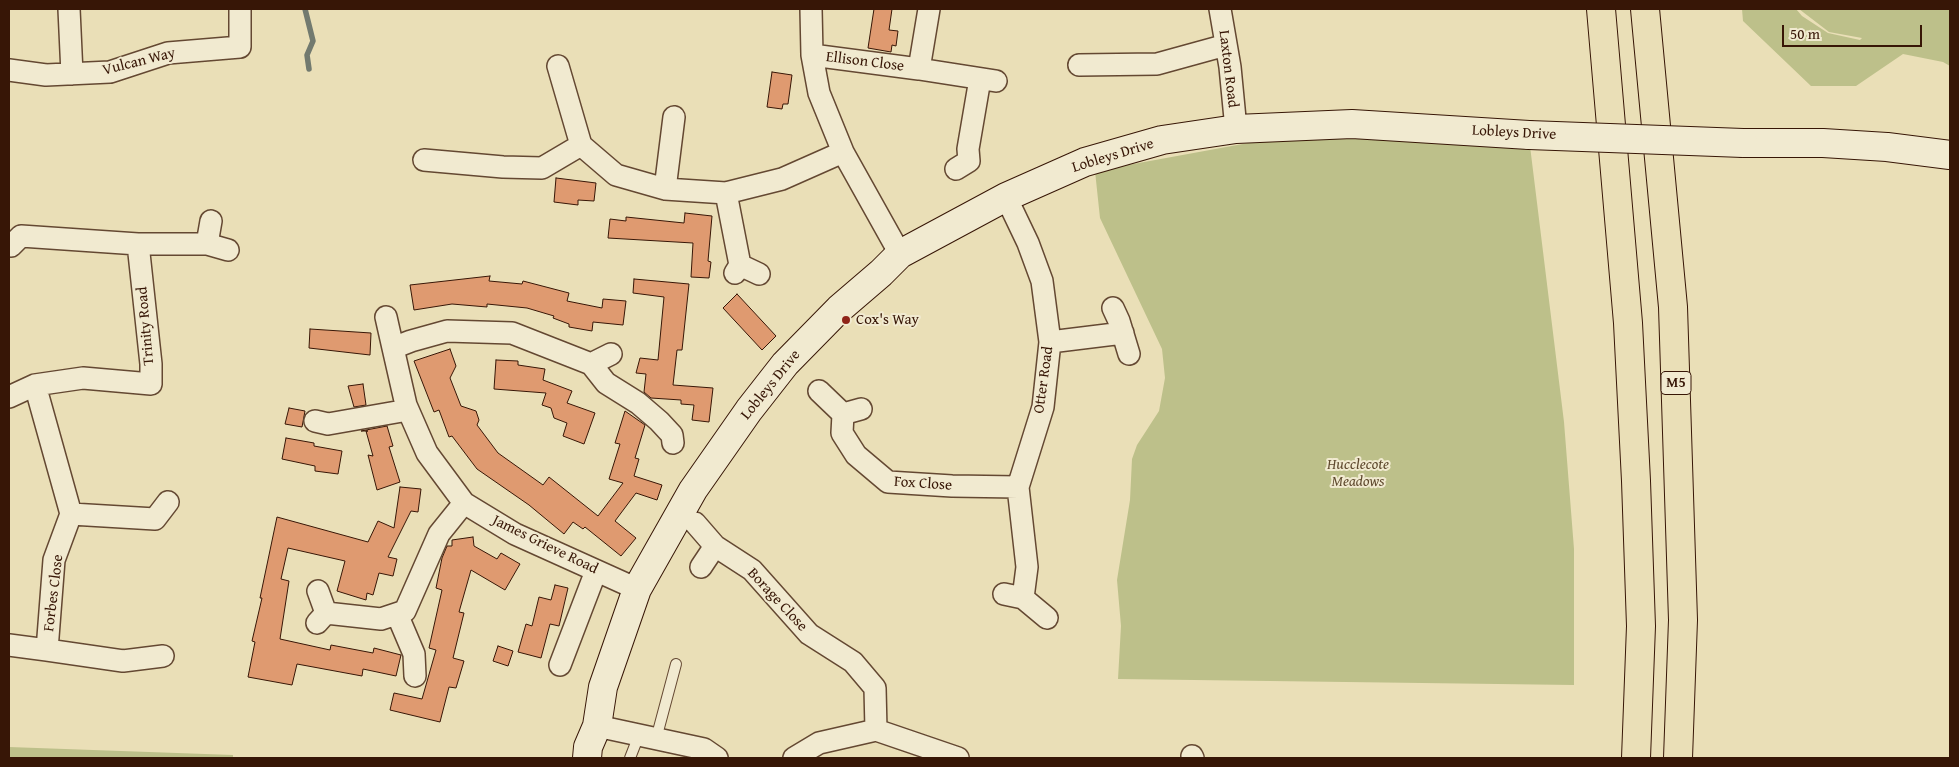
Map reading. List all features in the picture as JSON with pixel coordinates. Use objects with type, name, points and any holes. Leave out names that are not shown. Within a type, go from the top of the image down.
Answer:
[{"type":"highway","points":[[1601,9],[1628,323],[1636,481],[1640,626],[1636,758]]},
{"type":"highway","name":"M5","points":[[1645,9],[1673,307],[1683,620],[1678,758]]},
{"type":"street","points":[[69,9],[72,74]]},
{"type":"street","name":"Vulcan Way","points":[[9,70],[46,75],[110,72],[168,53],[240,47],[240,9]]},
{"type":"street","points":[[811,9],[812,55],[818,93],[842,152],[900,254]]},
{"type":"street","name":"Ellison Close","points":[[919,69],[929,9]]},
{"type":"street","name":"Laxton Road","points":[[1220,9],[1236,129]]},
{"type":"street","points":[[1079,64],[1157,64],[1226,45]]},
{"type":"street","name":"Ellison Close","points":[[812,55],[988,80],[968,149],[969,161],[956,169]]},
{"type":"street","points":[[558,66],[581,145],[616,175],[664,189],[726,193],[782,179],[842,152]]},
{"type":"street","points":[[664,189],[674,117]]},
{"type":"street","name":"Lobleys Drive","points":[[587,758],[588,747],[597,726],[603,687],[637,589],[693,490],[749,410],[785,364],[839,309],[881,274],[900,254],[1006,197],[1086,162],[1162,140],[1236,129],[1352,124],[1529,135],[1887,146],[1950,155]]},
{"type":"street","points":[[424,160],[503,167],[542,168],[581,145]]},
{"type":"street","points":[[726,193],[745,271]]},
{"type":"street","name":"Otter Road","points":[[1006,197],[1028,243],[1042,281],[1050,342],[1043,407],[1018,487],[1028,567],[1014,596],[1047,618]]},
{"type":"street","points":[[207,244],[211,221]]},
{"type":"street","points":[[14,236],[138,244],[207,244],[228,250]]},
{"type":"street","name":"Trinity Road","points":[[9,397],[35,385],[83,378],[151,384],[151,364],[138,244]]},
{"type":"street","points":[[1113,308],[1129,354]]},
{"type":"street","name":"James Grieve Road","points":[[386,317],[408,410],[427,453],[464,503],[515,534],[637,589]]},
{"type":"street","points":[[393,348],[411,340],[447,331],[512,333],[592,364],[606,384],[638,403],[659,421],[672,435],[673,443]]},
{"type":"street","points":[[1050,342],[1123,333]]},
{"type":"street","points":[[592,364],[611,354]]},
{"type":"street","points":[[35,385],[71,514],[155,519],[168,502]]},
{"type":"street","name":"Fox Close","points":[[819,391],[852,411],[842,433],[856,455],[888,482],[952,486],[1018,487]]},
{"type":"street","points":[[315,422],[328,424],[408,410]]},
{"type":"street","points":[[318,591],[322,618],[381,619],[405,612],[439,534],[464,503]]},
{"type":"street","name":"Forbes Close","points":[[9,644],[47,650],[54,560],[71,514]]},
{"type":"street","name":"Borage Close","points":[[694,523],[715,546],[752,570],[809,634],[853,662],[875,688],[876,730]]},
{"type":"street","points":[[701,567],[715,546]]},
{"type":"street","points":[[560,665],[596,571]]},
{"type":"street","points":[[397,614],[414,654],[415,676]]},
{"type":"street","points":[[47,650],[126,668],[163,656]]},
{"type":"street","points":[[597,726],[704,749],[716,758]]},
{"type":"street","points":[[794,758],[819,743],[876,730],[958,758]]},
{"type":"lane","points":[[630,758],[647,737],[676,664]]},
{"type":"green space","points":[[1742,9],[1796,9],[1802,16],[1828,33],[1860,40],[1862,38],[1829,32],[1799,9],[1950,9],[1950,66],[1943,62],[1903,54],[1856,86],[1811,86],[1743,21]]},
{"type":"green space","name":"Hucclecote Meadows","points":[[1352,124],[1530,146],[1564,422],[1574,549],[1574,685],[1118,679],[1121,626],[1117,580],[1130,500],[1132,459],[1137,445],[1159,411],[1165,378],[1162,349],[1100,218],[1095,171]]},
{"type":"green space","points":[[9,747],[233,755],[233,758],[9,758]]},
{"type":"building","points":[[874,9],[892,9],[889,30],[898,31],[896,46],[892,45],[891,52],[868,48]]},
{"type":"building","points":[[772,72],[792,75],[788,104],[783,104],[782,109],[767,107]]},
{"type":"building","points":[[556,178],[596,183],[594,201],[578,200],[578,205],[554,202]]},
{"type":"building","points":[[685,213],[712,216],[708,261],[711,262],[709,278],[691,277],[693,243],[608,238],[610,219],[626,221],[626,217],[684,223]]},
{"type":"building","points":[[490,276],[489,281],[522,284],[523,281],[569,293],[567,301],[602,308],[603,299],[626,301],[623,325],[593,322],[592,331],[569,327],[569,324],[553,318],[554,316],[527,308],[487,304],[487,307],[452,304],[414,310],[410,285]]},
{"type":"building","points":[[634,279],[689,284],[682,350],[677,350],[673,385],[713,388],[709,422],[692,420],[694,405],[681,404],[681,400],[651,398],[644,392],[646,374],[636,373],[640,358],[658,360],[664,297],[633,293]]},
{"type":"building","points":[[737,294],[776,336],[762,350],[723,308]]},
{"type":"building","points":[[310,329],[371,333],[370,355],[309,348]]},
{"type":"building","points":[[450,349],[456,366],[450,378],[461,406],[476,411],[479,420],[477,425],[498,453],[543,485],[549,477],[598,516],[623,483],[609,479],[620,444],[615,443],[625,411],[645,425],[635,458],[639,459],[634,476],[662,485],[657,500],[636,493],[615,521],[636,538],[621,556],[585,527],[583,529],[573,522],[564,534],[529,505],[477,469],[452,436],[449,437],[439,410],[434,412],[414,361]]},
{"type":"building","points":[[496,360],[518,361],[518,365],[545,369],[543,380],[572,391],[567,403],[595,413],[584,444],[563,436],[567,423],[554,418],[551,408],[542,405],[546,393],[494,389]]},
{"type":"building","points":[[363,384],[366,405],[354,407],[348,386]]},
{"type":"building","points":[[289,408],[305,411],[302,427],[285,424]]},
{"type":"building","points":[[387,426],[393,446],[389,447],[400,482],[377,490],[368,455],[373,456],[366,431],[361,431]]},
{"type":"building","points":[[286,438],[342,451],[338,474],[315,471],[315,466],[282,459]]},
{"type":"building","points":[[400,487],[421,489],[418,512],[411,511],[388,557],[397,559],[393,576],[379,573],[373,595],[367,593],[366,600],[337,591],[345,561],[288,548],[281,579],[289,581],[280,639],[330,650],[331,645],[373,653],[374,648],[401,655],[396,676],[363,669],[362,676],[297,664],[292,685],[248,677],[255,642],[252,641],[277,517],[368,542],[378,521],[394,528]]},
{"type":"building","points":[[473,537],[474,546],[497,559],[501,553],[520,564],[505,590],[471,570],[459,612],[464,613],[453,658],[464,661],[456,688],[449,687],[440,722],[390,710],[394,693],[422,699],[436,650],[429,648],[442,590],[436,588],[442,558],[447,546],[452,546],[452,540]]},
{"type":"building","points":[[555,585],[568,588],[559,626],[550,624],[541,658],[518,652],[526,624],[532,626],[539,597],[551,600]]},
{"type":"building","points":[[498,646],[513,651],[508,666],[493,661]]},
{"type":"waterway","points":[[305,9],[313,41],[307,55],[309,69]]},
{"type":"place","name":"Cox's Way","points":[[846,320]]}]
